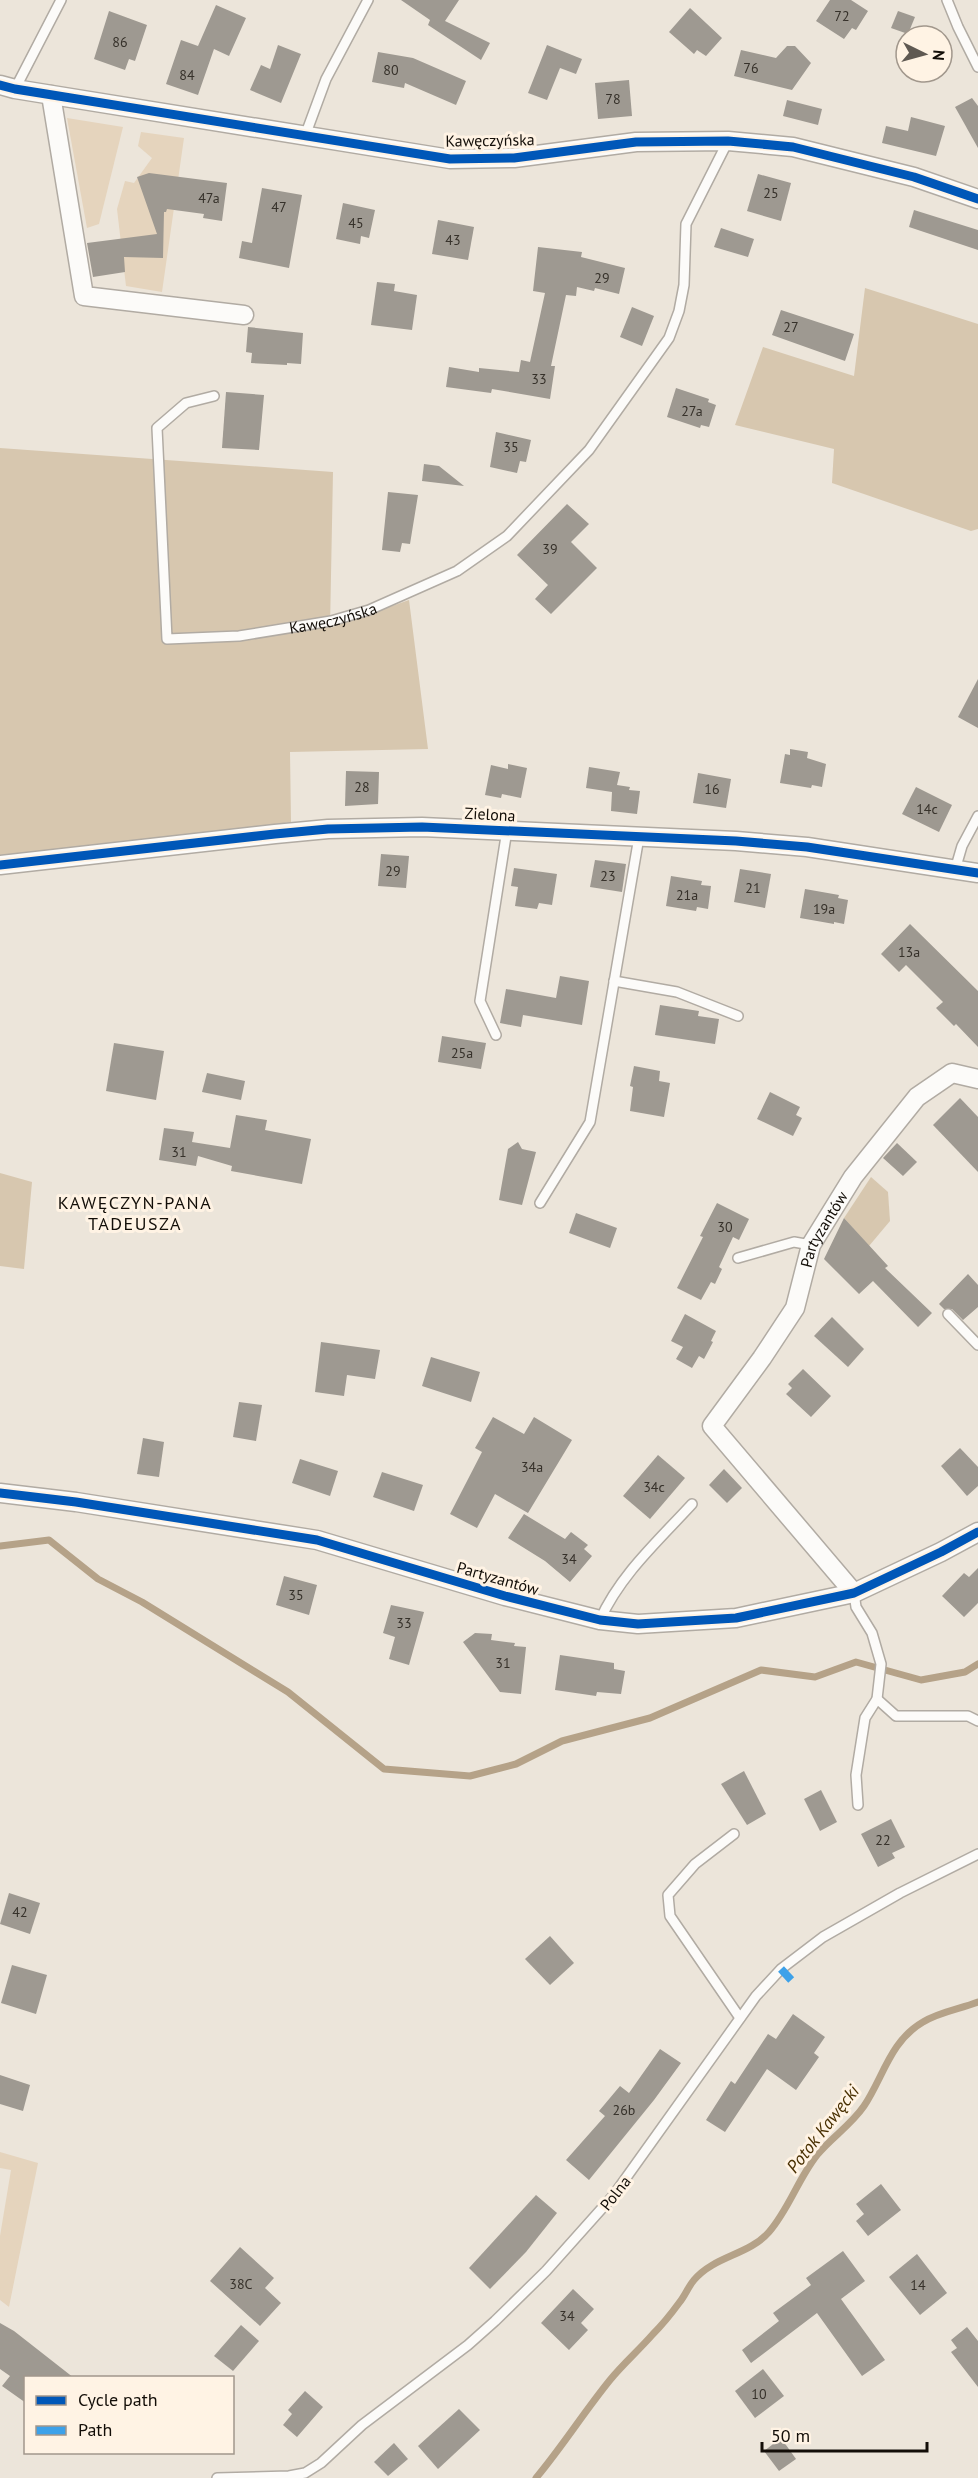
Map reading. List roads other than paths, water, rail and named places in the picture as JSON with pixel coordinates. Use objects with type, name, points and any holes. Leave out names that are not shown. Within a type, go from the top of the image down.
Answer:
[{"type":"street","name":"Kawęczyńska","points":[[8,87],[450,159],[514,158],[636,142],[728,141],[793,147],[914,177],[978,199]]},
{"type":"street","points":[[51,95],[84,296],[244,315]]},
{"type":"street","name":"Zielona","points":[[0,865],[328,829],[422,826],[807,847],[978,873]]},
{"type":"street","name":"Partyzantów","points":[[854,1593],[712,1426],[795,1308],[811,1245],[853,1177],[901,1125],[917,1097],[952,1073],[978,1079]]},
{"type":"street","name":"Partyzantów","points":[[0,1493],[76,1502],[317,1540],[505,1596],[600,1620],[638,1624],[736,1618],[854,1593],[978,1532]]},
{"type":"lane","points":[[8,87],[61,0]]},
{"type":"lane","points":[[305,136],[326,79],[368,0]]},
{"type":"lane","points":[[947,0],[978,67]]},
{"type":"lane","name":"Kawęczyńska","points":[[214,396],[186,403],[157,428],[166,639],[239,636],[332,621],[369,610],[457,571],[507,536],[589,450],[669,338],[679,311],[684,285],[686,224],[728,141]]},
{"type":"lane","points":[[955,870],[962,846],[978,816]]},
{"type":"lane","points":[[496,1035],[480,1001],[507,830]]},
{"type":"lane","points":[[540,1203],[590,1122],[639,837]]},
{"type":"lane","points":[[614,981],[677,992],[738,1016]]},
{"type":"lane","points":[[738,1258],[794,1242],[811,1245]]},
{"type":"lane","points":[[948,1314],[978,1345]]},
{"type":"lane","points":[[600,1620],[608,1602],[623,1580],[692,1504]]},
{"type":"lane","points":[[854,1593],[856,1606],[872,1633],[881,1664],[877,1699],[865,1718],[856,1775],[858,1805]]},
{"type":"lane","points":[[877,1699],[896,1716],[968,1716],[978,1721]]},
{"type":"lane","points":[[734,1834],[695,1864],[668,1895],[670,1916],[740,2018]]},
{"type":"lane","name":"Polna","points":[[218,2478],[289,2476],[305,2473],[321,2463],[390,2403],[475,2339],[546,2271],[614,2196],[740,2018],[781,1969],[823,1937],[900,1893],[978,1854]]},
{"type":"waterway","points":[[0,1546],[49,1540],[98,1579],[142,1602],[288,1692],[384,1769],[470,1776],[516,1764],[562,1741],[650,1718],[761,1670],[815,1677],[856,1662],[921,1680],[965,1672],[978,1664]]},
{"type":"waterway","name":"Potok Kawęcki","points":[[536,2478],[610,2380],[666,2319],[694,2280],[711,2266],[752,2246],[769,2232],[817,2155],[864,2106],[888,2061],[903,2039],[929,2019],[978,2002]]},
{"type":"district","name":"KAWĘCZYN-PANA TADEUSZA","points":[[135,1213]]}]
